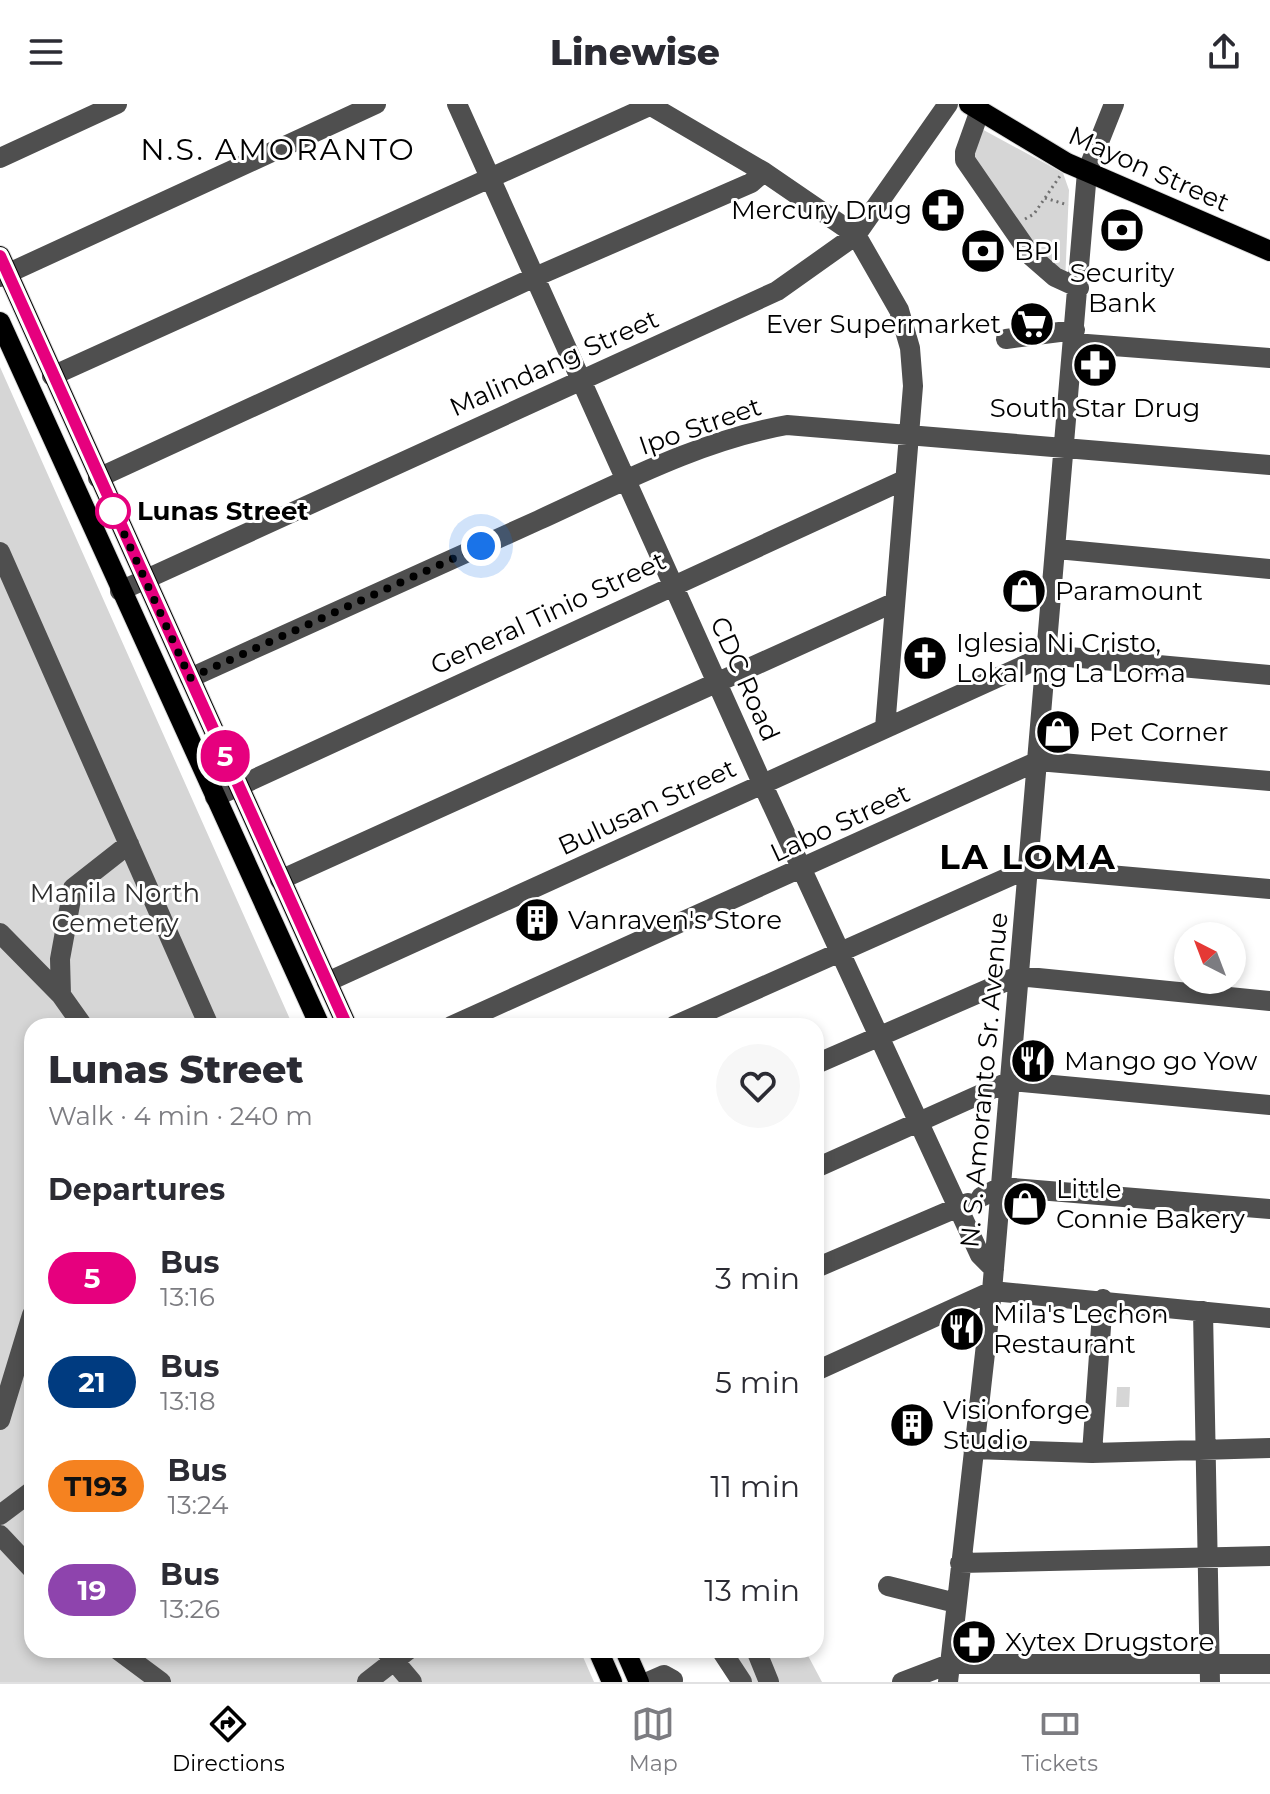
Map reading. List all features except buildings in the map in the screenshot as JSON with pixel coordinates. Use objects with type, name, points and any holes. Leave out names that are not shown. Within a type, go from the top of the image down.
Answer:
[{"type":"main road","name":"Mayon Street","points":[[974,107],[1067,163],[1270,251]]},
{"type":"main road","points":[[3,269],[343,1018]]},
{"type":"main road","points":[[0,322],[316,1018]]},
{"type":"main road","points":[[602,1658],[612,1682]]},
{"type":"main road","points":[[628,1658],[639,1682]]},
{"type":"street","points":[[0,158],[117,104]]},
{"type":"street","points":[[3,269],[376,104]]},
{"type":"street","name":"CDC Road","points":[[457,104],[762,783],[919,1121],[969,1202],[980,1255],[994,1269]]},
{"type":"street","name":"Malindang Street","points":[[120,591],[777,291],[856,235],[948,104]]},
{"type":"street","name":"N. S. Amoranto Sr. Avenue","points":[[948,1673],[992,1291],[1087,172],[1114,104]]},
{"type":"street","points":[[52,376],[652,105],[764,172],[856,235],[899,310],[910,348],[913,386],[885,728]]},
{"type":"street","points":[[974,107],[965,160],[1042,268],[1079,288]]},
{"type":"street","points":[[98,478],[535,277],[751,183],[764,172]]},
{"type":"street","points":[[1006,339],[1074,336],[1270,358]]},
{"type":"street","name":"Ipo Street","points":[[190,678],[627,480],[731,438],[787,425],[1270,465]]},
{"type":"street","name":"General Tinio Street","points":[[215,797],[674,583],[904,480]]},
{"type":"street","points":[[1057,549],[1270,569]]},
{"type":"street","points":[[0,552],[205,1018]]},
{"type":"street","points":[[280,880],[893,603]]},
{"type":"street","name":"Bulusan Street","points":[[327,982],[1047,655],[1270,675]]},
{"type":"street","name":"Labo Street","points":[[469,1018],[1038,761],[1270,781]]},
{"type":"street","points":[[61,995],[60,959],[73,888],[129,844]]},
{"type":"street","points":[[692,1018],[1029,868],[1270,889]]},
{"type":"street","points":[[0,933],[61,995],[77,1018]]},
{"type":"street","points":[[824,1060],[1018,976],[1270,1001]]},
{"type":"street","points":[[824,1164],[1010,1081],[1270,1105]]},
{"type":"street","points":[[824,1265],[1001,1187],[1270,1209]]},
{"type":"street","points":[[824,1367],[992,1291],[1103,1299],[1270,1318]]},
{"type":"street","points":[[1092,1453],[1103,1299]]},
{"type":"street","points":[[1203,1311],[1210,1673]]},
{"type":"street","points":[[0,1420],[24,1341]]},
{"type":"street","points":[[973,1449],[1092,1453],[1206,1447],[1270,1448]]},
{"type":"street","points":[[0,1515],[24,1497]]},
{"type":"street","points":[[0,1535],[24,1560]]},
{"type":"street","points":[[960,1563],[1270,1556]]},
{"type":"street","points":[[888,1586],[956,1603]]},
{"type":"street","points":[[129,1658],[161,1682]]},
{"type":"street","points":[[367,1682],[392,1658]]},
{"type":"street","points":[[398,1658],[412,1682]]},
{"type":"street","points":[[726,1658],[742,1682]]},
{"type":"street","points":[[759,1658],[769,1682]]},
{"type":"street","points":[[902,1682],[948,1673],[1210,1673],[1270,1664]]},
{"type":"street","points":[[648,1682],[664,1675],[673,1680]]},
{"type":"path","points":[[1012,226],[1034,214],[1067,163]]},
{"type":"path","points":[[1045,198],[1085,211]]},
{"type":"green space","points":[[978,127],[1063,173],[1069,190],[1065,283],[982,178],[970,147]]},
{"type":"green space","name":"Manila North Cemetery","points":[[0,367],[289,1018],[24,1018],[24,1658],[584,1658],[594,1682],[0,1682]]},
{"type":"green space","points":[[1117,1387],[1130,1387],[1129,1407],[1116,1407]]},
{"type":"green space","points":[[720,1658],[809,1658],[822,1682],[730,1682]]},
{"type":"bus line","name":"5","points":[[0,256],[343,1018]]},
{"type":"place","name":"Mercury Drug","points":[[943,210]]},
{"type":"place","name":"Security Bank","points":[[1122,230]]},
{"type":"place","name":"BPI","points":[[983,251]]},
{"type":"place","name":"Ever Supermarket","points":[[1032,324]]},
{"type":"place","name":"South Star Drug","points":[[1095,365]]},
{"type":"place","name":"Lunas Street","points":[[113,511]]},
{"type":"place","name":"Paramount","points":[[1024,591]]},
{"type":"place","name":"Iglesia Ni Cristo, Lokal ng La Loma","points":[[925,658]]},
{"type":"place","name":"Pet Corner","points":[[1058,732]]},
{"type":"place","name":"Vanraven's Store","points":[[537,920]]},
{"type":"place","name":"Mango go Yow","points":[[1033,1061]]},
{"type":"place","name":"Little Connie Bakery","points":[[1025,1204]]},
{"type":"place","name":"Mila's Lechon Restaurant","points":[[962,1329]]},
{"type":"place","name":"Visionforge Studio","points":[[912,1425]]},
{"type":"place","name":"Xytex Drugstore","points":[[974,1642]]},
{"type":"district","name":"N.S. AMORANTO","points":[[278,150]]},
{"type":"district","name":"LA LOMA","points":[[1028,857]]},
{"type":"route","points":[[113,511],[110,503],[190,678],[481,546]]}]
